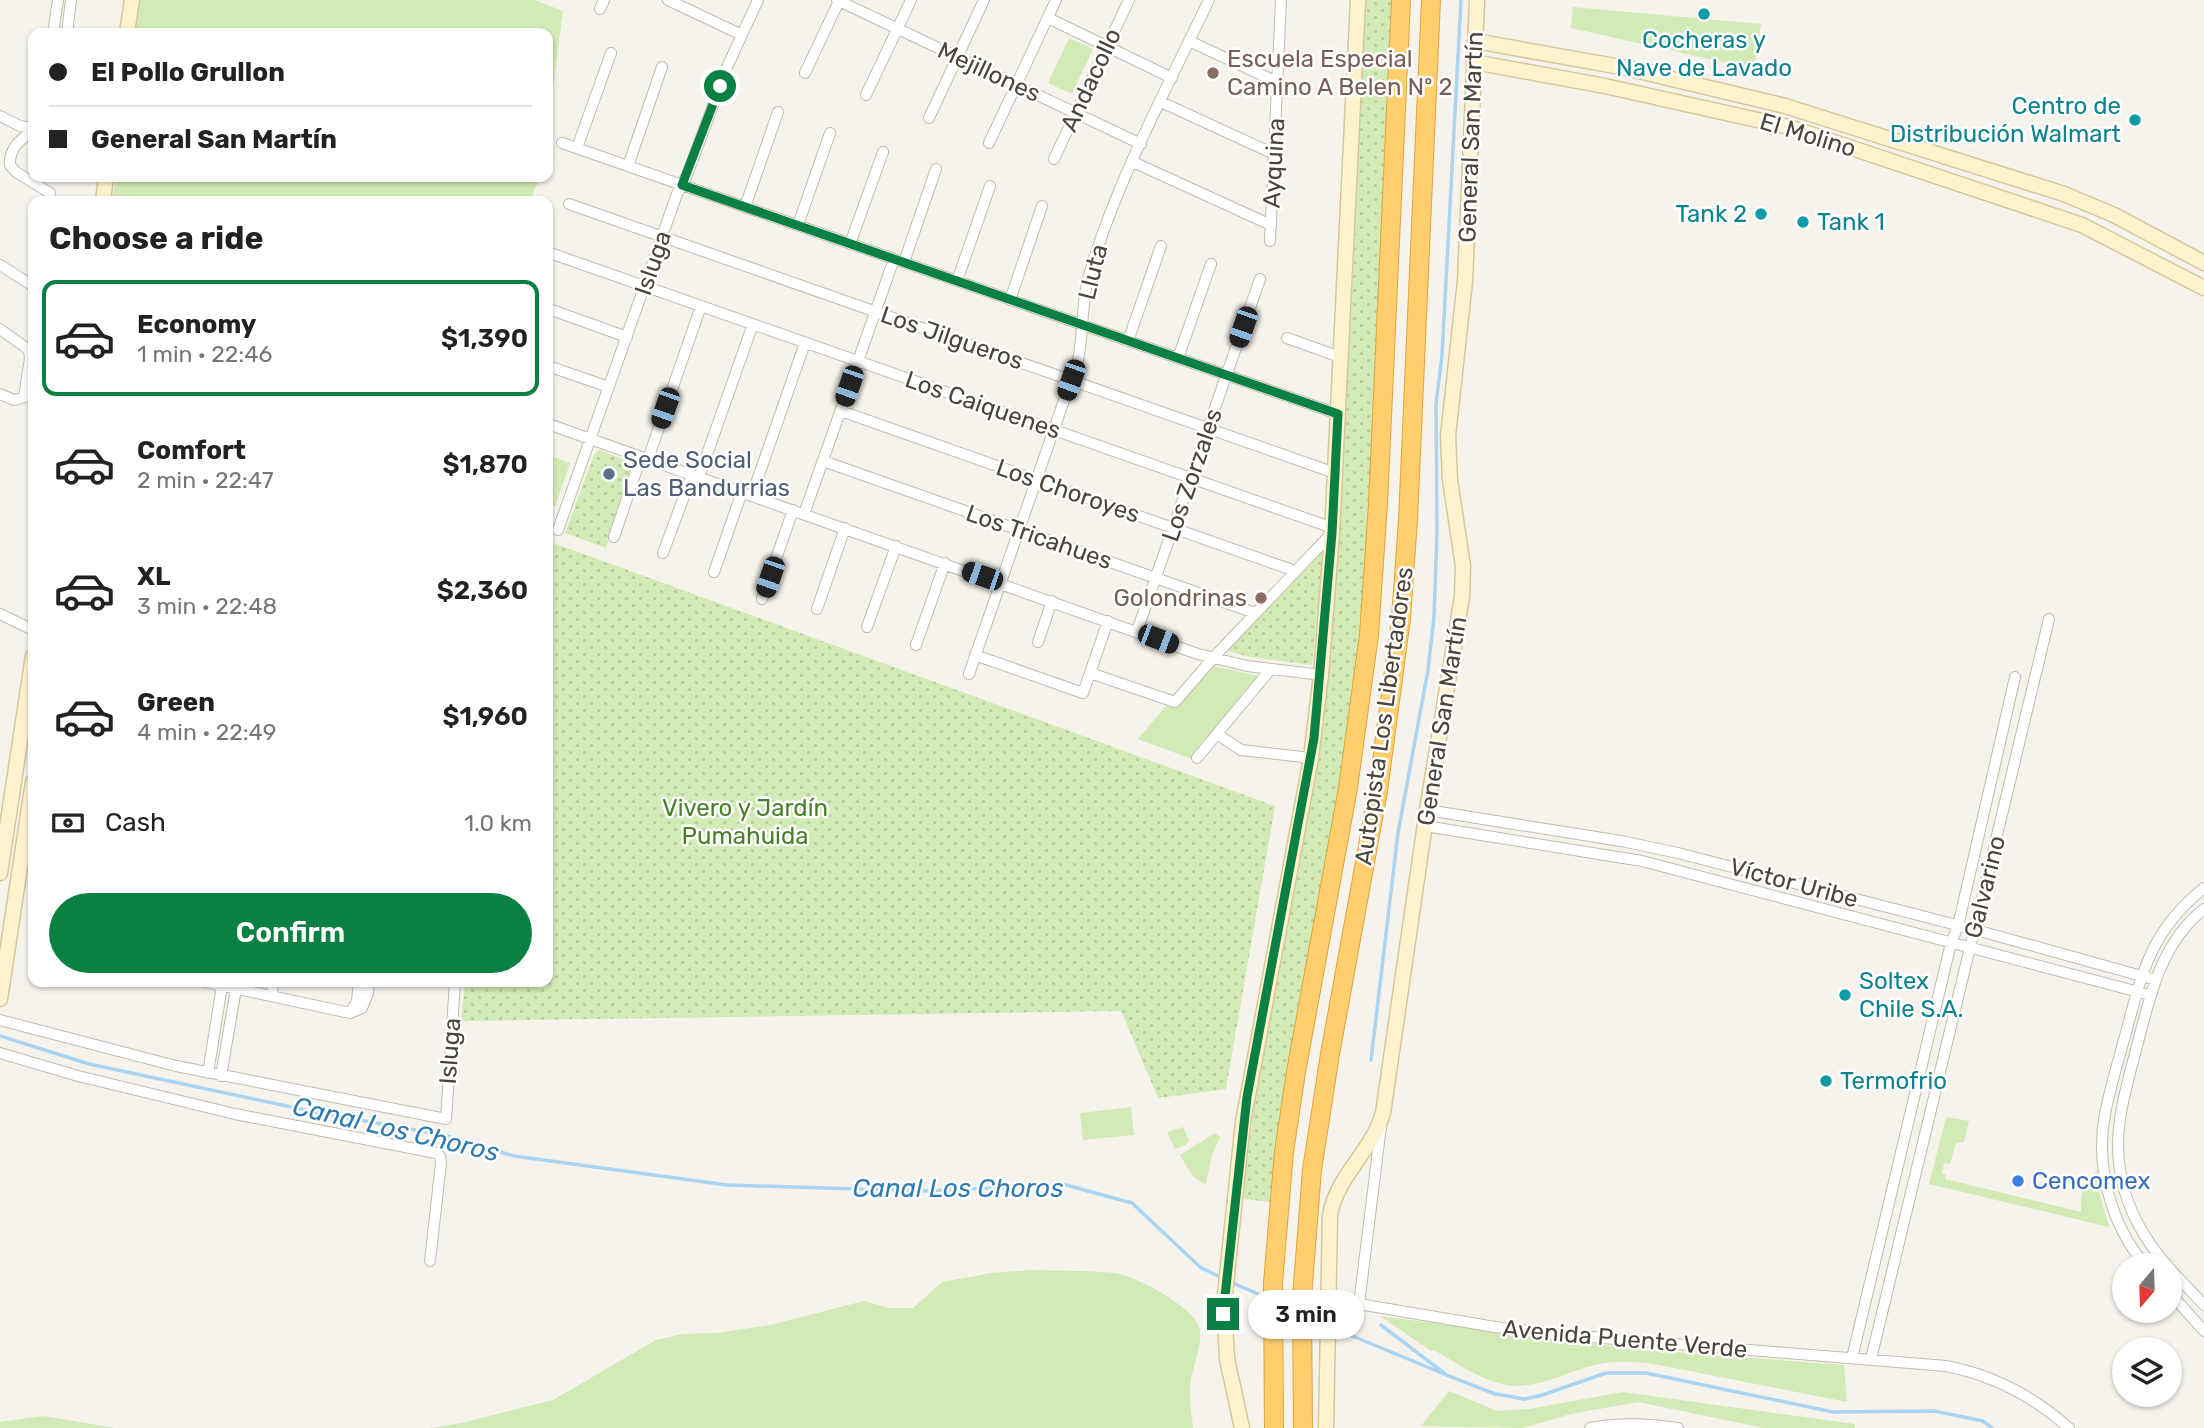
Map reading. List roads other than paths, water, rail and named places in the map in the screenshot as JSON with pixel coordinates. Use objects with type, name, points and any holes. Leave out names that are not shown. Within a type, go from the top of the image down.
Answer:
[{"type":"highway","name":"Autopista Los Libertadores","points":[[1274,1428],[1272,1321],[1280,1191],[1290,1111],[1348,788],[1369,635],[1377,527],[1401,0]]},
{"type":"highway","name":"Autopista Los Libertadores","points":[[1303,1428],[1302,1297],[1307,1217],[1318,1123],[1378,791],[1401,618],[1432,0]]},
{"type":"street","points":[[54,28],[58,0]]},
{"type":"street","points":[[68,28],[71,0]]},
{"type":"street","points":[[128,28],[132,0]]},
{"type":"street","points":[[668,0],[742,35]]},
{"type":"street","name":"Isluga","points":[[558,530],[662,237],[720,86],[758,0]]},
{"type":"street","points":[[805,73],[838,0]]},
{"type":"street","name":"Mejillones","points":[[838,0],[1141,144]]},
{"type":"street","points":[[866,95],[911,0]]},
{"type":"street","points":[[929,118],[984,0]]},
{"type":"street","points":[[989,143],[1056,0]]},
{"type":"street","name":"Andacollo","points":[[1054,159],[1129,0]]},
{"type":"street","name":"Lluta","points":[[969,674],[1080,351],[1088,278],[1099,243],[1141,144],[1209,0]]},
{"type":"street","name":"Ayquina","points":[[1270,241],[1281,0]]},
{"type":"street","points":[[1242,1428],[1227,1359],[1224,1304],[1227,1262],[1252,1062],[1311,758],[1321,675],[1333,530],[1358,0]]},
{"type":"street","name":"General San Martín","points":[[1328,1425],[1327,1310],[1331,1207],[1338,1188],[1373,1138],[1383,1113],[1427,810],[1462,597],[1463,566],[1450,480],[1448,436],[1465,281],[1477,0]]},
{"type":"street","points":[[1048,18],[1172,78]]},
{"type":"street","points":[[1189,41],[1277,82]]},
{"type":"street","name":"El Molino","points":[[1475,41],[1679,80],[1785,106],[2064,194],[2098,208],[2204,263]]},
{"type":"street","points":[[577,148],[611,53]]},
{"type":"street","points":[[1565,78],[1565,67],[1577,59]]},
{"type":"street","name":"El Molino","points":[[1474,62],[1565,78],[1774,123],[2085,226],[2204,288]]},
{"type":"street","points":[[628,166],[662,67]]},
{"type":"street","points":[[1161,102],[1274,154]]},
{"type":"street","points":[[745,207],[778,112]]},
{"type":"street","points":[[0,116],[28,128]]},
{"type":"street","points":[[28,133],[19,141],[10,156],[13,170],[28,179]]},
{"type":"street","points":[[798,225],[830,133]]},
{"type":"street","points":[[562,143],[1338,414]]},
{"type":"street","points":[[850,244],[883,152]]},
{"type":"street","points":[[1133,162],[1271,225]]},
{"type":"street","points":[[804,514],[875,312],[936,169]]},
{"type":"street","points":[[33,182],[50,192]]},
{"type":"street","points":[[957,281],[990,186]]},
{"type":"street","name":"Los Jilgueros","points":[[569,204],[1335,473]]},
{"type":"street","points":[[1010,300],[1042,205]]},
{"type":"street","points":[[2085,226],[2086,215],[2098,208]]},
{"type":"street","points":[[1128,341],[1161,246]]},
{"type":"street","name":"Los Caiquenes","points":[[554,254],[1333,530]]},
{"type":"street","points":[[1178,358],[1210,264]]},
{"type":"street","points":[[0,265],[28,283]]},
{"type":"street","name":"Los Zorzales","points":[[1137,631],[1260,279]]},
{"type":"street","points":[[614,537],[701,306]]},
{"type":"street","points":[[553,311],[627,337]]},
{"type":"street","points":[[663,554],[753,324]]},
{"type":"street","points":[[0,329],[28,349]]},
{"type":"street","points":[[1287,338],[1340,357]]},
{"type":"street","points":[[714,572],[805,343]]},
{"type":"street","points":[[553,368],[609,387]]},
{"type":"street","points":[[0,394],[14,400],[28,396]]},
{"type":"street","name":"Los Choroyes","points":[[841,411],[1295,571]]},
{"type":"street","points":[[553,426],[1213,658],[1270,670],[1321,675]]},
{"type":"street","name":"Los Tricahues","points":[[823,461],[1255,613]]},
{"type":"street","points":[[762,599],[793,510]]},
{"type":"street","points":[[817,609],[845,528]]},
{"type":"street","points":[[1090,673],[1175,702],[1333,530]]},
{"type":"street","points":[[867,627],[896,546]]},
{"type":"street","points":[[916,645],[945,564]]},
{"type":"street","points":[[1038,642],[1052,601]]},
{"type":"street","points":[[0,614],[28,628]]},
{"type":"street","name":"Galvarino","points":[[1871,1359],[2049,620]]},
{"type":"street","points":[[975,655],[1083,693],[1108,621]]},
{"type":"street","points":[[1197,758],[1270,670]]},
{"type":"street","name":"Galvarino","points":[[1853,1358],[1951,943],[1958,926],[2015,677]]},
{"type":"street","points":[[2002,733],[2022,737]]},
{"type":"street","points":[[1217,734],[1241,750],[1311,758]]},
{"type":"street","points":[[0,873],[4,823],[27,738]]},
{"type":"street","points":[[0,999],[6,917],[28,807]]},
{"type":"street","name":"Víctor Uribe","points":[[1427,810],[1621,841],[1678,853],[1976,930],[2155,981]]},
{"type":"street","name":"Víctor Uribe","points":[[1425,826],[1618,855],[2150,995]]},
{"type":"street","points":[[1673,869],[1678,853]]},
{"type":"street","points":[[2137,1253],[2125,1236],[2113,1209],[2106,1179],[2102,1143],[2108,1100],[2141,975],[2155,944],[2182,906],[2204,888]]},
{"type":"street","points":[[2158,1253],[2146,1238],[2128,1201],[2121,1177],[2117,1144],[2120,1112],[2150,995],[2163,961],[2180,934],[2204,909]]},
{"type":"street","points":[[208,1073],[222,987]]},
{"type":"street","points":[[227,987],[350,1013],[362,1008],[369,987]]},
{"type":"street","points":[[272,996],[273,987]]},
{"type":"street","points":[[350,1013],[357,1001],[358,987]]},
{"type":"street","name":"Isluga","points":[[221,1076],[446,1119],[455,987]]},
{"type":"street","points":[[0,1020],[152,1061],[221,1076],[236,989]]},
{"type":"street","points":[[0,1053],[78,1076],[234,1114],[436,1153],[440,1156],[441,1163],[430,1261]]},
{"type":"street","name":"Avenida Puente Verde","points":[[1383,1113],[1359,1304],[1554,1334],[1946,1366],[1989,1377],[2040,1405],[2068,1428]]},
{"type":"street","points":[[1880,1241],[1898,1245]]},
{"type":"street","points":[[2182,1281],[2204,1305]]},
{"type":"street","points":[[2182,1306],[2204,1331]]},
{"type":"street","points":[[1590,1428],[1609,1424],[1646,1423],[1678,1428]]},
{"type":"waterway","points":[[1371,1060],[1398,833],[1428,670],[1434,617],[1437,532],[1436,404],[1442,356],[1461,0]]},
{"type":"waterway","name":"Canal Los Choros","points":[[0,1036],[89,1064],[315,1112],[443,1135],[514,1156],[727,1185],[921,1191],[1066,1185],[1132,1203],[1200,1267],[1224,1279]]},
{"type":"waterway","name":"Canal Los Choros","points":[[1231,1282],[1269,1299]]},
{"type":"waterway","name":"Canal Los Choros","points":[[1279,1304],[1297,1312]]},
{"type":"waterway","name":"Canal Los Choros","points":[[1308,1317],[1323,1323]]},
{"type":"waterway","points":[[1381,1325],[1444,1373]]},
{"type":"waterway","name":"Canal Los Choros","points":[[1333,1328],[1495,1394],[1524,1399],[1606,1373],[1646,1373],[1833,1412],[1934,1411],[1983,1421],[1992,1428]]},
{"type":"place","name":"Cocheras y Nave de Lavado","points":[[1704,14]]},
{"type":"place","name":"Escuela Especial Camino A Belen Nº 2","points":[[1213,73]]},
{"type":"place","name":"Centro de Distribución Walmart","points":[[2135,120]]},
{"type":"place","name":"Tank 2","points":[[1761,214]]},
{"type":"place","name":"Tank 1","points":[[1803,222]]},
{"type":"place","name":"Sede Social Las Bandurrias","points":[[609,474]]},
{"type":"place","name":"Golondrinas","points":[[1261,598]]},
{"type":"place","name":"Soltex Chile S.A.","points":[[1845,995]]},
{"type":"place","name":"Termofrio","points":[[1826,1081]]},
{"type":"place","name":"Cencomex","points":[[2018,1181]]},
{"type":"park label","name":"Vivero y Jardín Pumahuida","points":[[745,822]]}]
